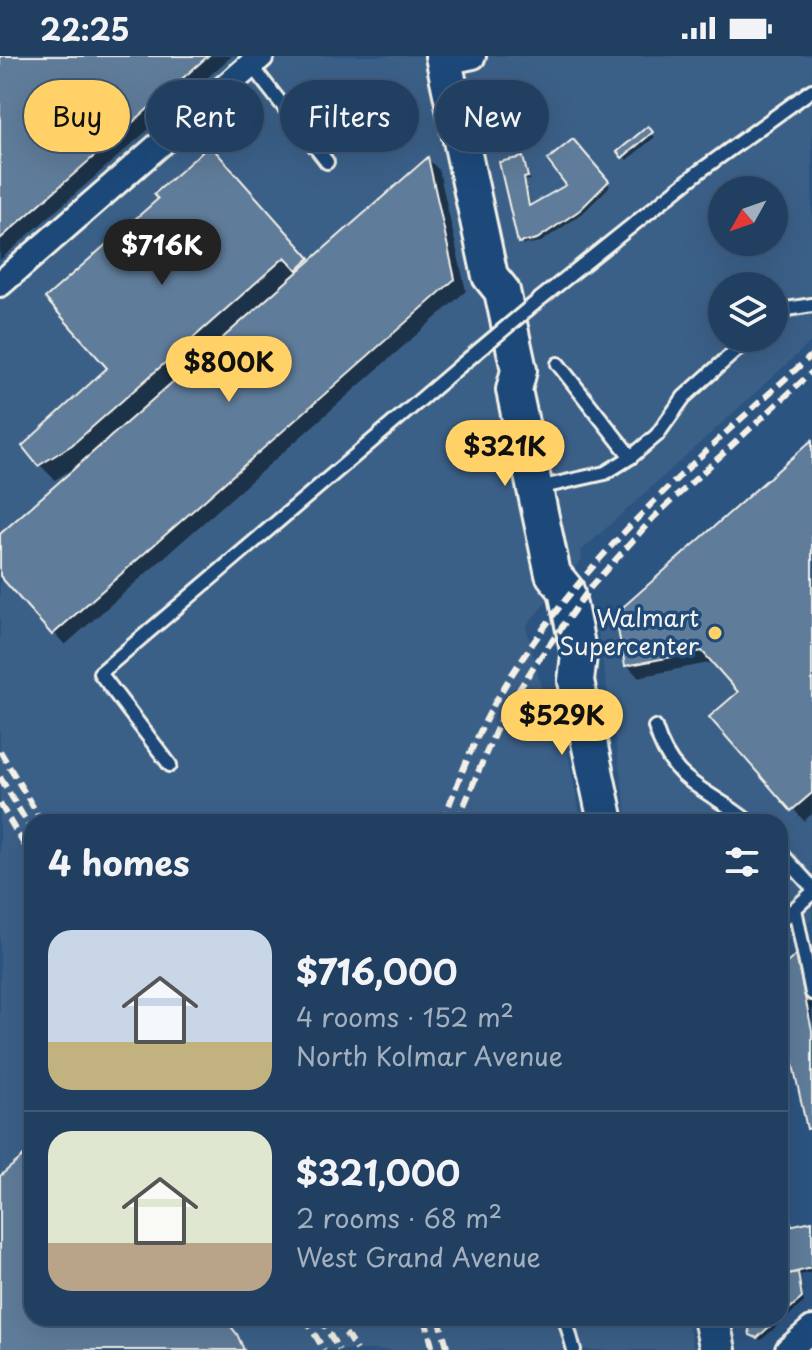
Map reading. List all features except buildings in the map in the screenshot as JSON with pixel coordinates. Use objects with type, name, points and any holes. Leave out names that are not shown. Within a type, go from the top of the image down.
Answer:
[{"type":"main road","points":[[454,58],[490,276],[481,297],[498,376],[514,390],[553,574],[545,596],[559,661],[576,681],[604,814]]},
{"type":"main road","points":[[713,1326],[718,1350]]},
{"type":"street","points":[[0,284],[256,61]]},
{"type":"street","points":[[788,1350],[812,1329]]},
{"type":"lane","points":[[256,61],[327,162]]},
{"type":"lane","points":[[170,765],[100,673],[540,299],[700,171],[812,90]]},
{"type":"lane","points":[[788,309],[812,305]]},
{"type":"lane","points":[[535,489],[605,473],[631,457],[657,435],[684,397],[734,352]]},
{"type":"lane","points":[[558,364],[631,457]]},
{"type":"lane","points":[[655,727],[662,750],[674,767],[700,790],[737,814]]},
{"type":"lane","points":[[788,861],[812,887]]},
{"type":"lane","points":[[788,915],[812,893]]},
{"type":"lane","points":[[795,909],[812,993]]},
{"type":"lane","points":[[567,1326],[574,1350]]},
{"type":"shaded area","points":[[0,56],[812,56],[812,341],[581,551],[582,559],[526,626],[552,731],[559,714],[580,814],[24,814],[24,1326],[689,1326],[694,1350],[0,1350]]},
{"type":"shaded area","name":"Walmart Supercenter","points":[[812,442],[812,922],[811,919],[788,941],[788,814],[627,814],[598,631]]},
{"type":"railway","points":[[446,814],[467,759],[497,699],[564,602],[601,558],[682,474],[812,355]]},
{"type":"railway","points":[[460,814],[501,718],[590,588],[654,517],[812,372]]},
{"type":"railway","points":[[0,751],[37,814]]},
{"type":"railway","points":[[0,777],[24,818]]},
{"type":"railway","points":[[0,804],[24,844]]},
{"type":"railway","points":[[310,1326],[324,1350]]},
{"type":"railway","points":[[325,1326],[339,1350]]},
{"type":"railway","points":[[341,1326],[356,1350]]},
{"type":"railway","points":[[427,1326],[433,1350]]},
{"type":"railway","points":[[441,1326],[448,1350]]},
{"type":"place","name":"Walmart Supercenter","points":[[715,633]]}]
